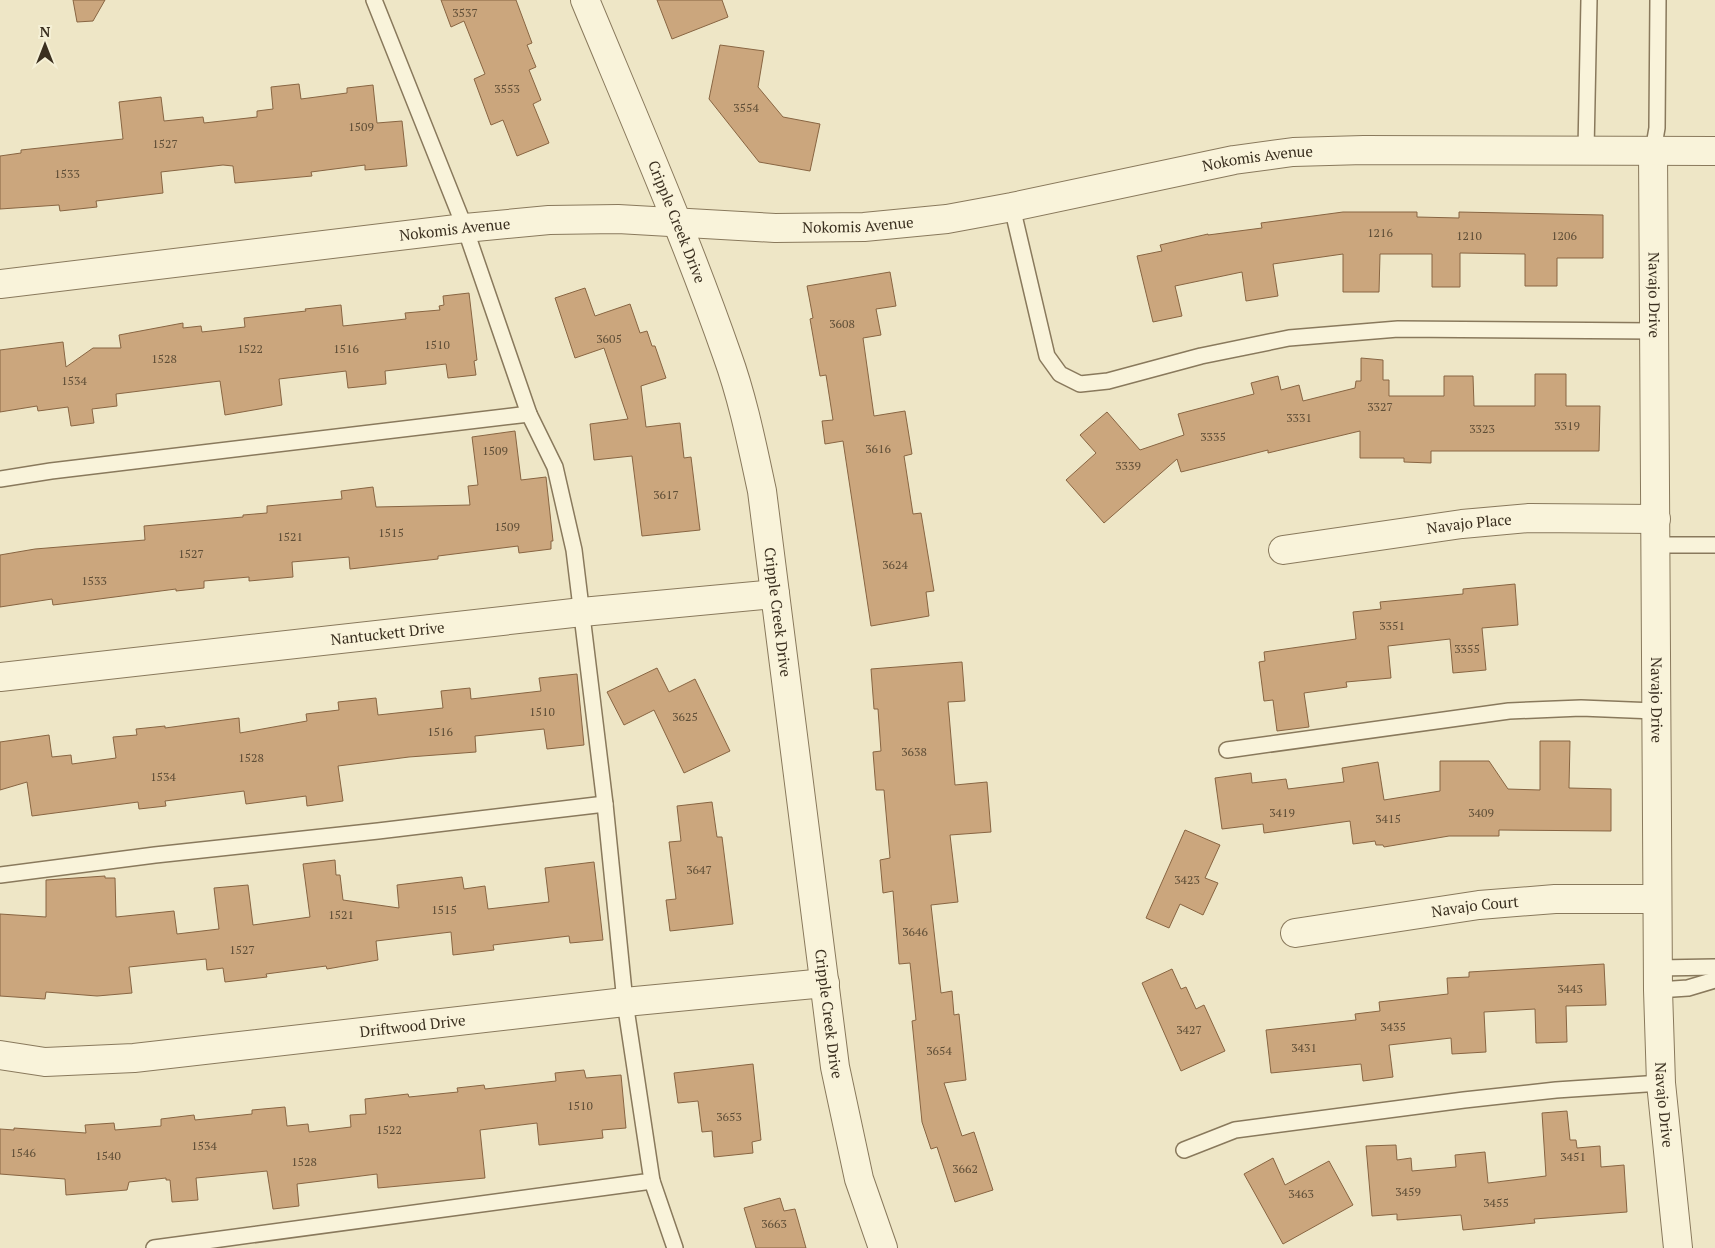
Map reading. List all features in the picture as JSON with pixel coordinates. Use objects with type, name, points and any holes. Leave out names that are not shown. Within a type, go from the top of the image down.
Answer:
[{"type":"street","name":"Cripple Creek Drive","points":[[585,0],[678,223],[728,356],[747,422],[762,490],[835,1067],[860,1179],[883,1248]]},
{"type":"street","name":"Nokomis Avenue","points":[[0,284],[465,228],[549,220],[618,219],[775,228],[864,227],[947,219],[1234,160],[1292,152],[1364,150],[1715,152]]},
{"type":"street","name":"Navajo Drive","points":[[1653,151],[1658,979],[1661,1083],[1678,1248]]},
{"type":"street","name":"Navajo Place","points":[[1283,550],[1462,524],[1529,518],[1656,532]]},
{"type":"street","name":"Nantuckett Drive","points":[[0,676],[582,612],[775,594]]},
{"type":"street","name":"Navajo Court","points":[[1295,933],[1479,905],[1555,899],[1657,899]]},
{"type":"street","name":"Driftwood Drive","points":[[0,1055],[45,1062],[134,1058],[625,1002],[824,983]]},
{"type":"lane","points":[[374,0],[465,228],[529,414],[555,467],[574,550],[605,804],[625,1002],[652,1181],[675,1248]]},
{"type":"lane","points":[[1586,150],[1589,0]]},
{"type":"lane","points":[[1653,151],[1657,128],[1658,0]]},
{"type":"lane","points":[[1012,207],[1047,356],[1060,374],[1080,384],[1108,381],[1202,356],[1289,338],[1398,329],[1653,332]]},
{"type":"lane","points":[[0,479],[51,471],[529,414]]},
{"type":"lane","points":[[1656,532],[1715,545]]},
{"type":"lane","points":[[1227,750],[1509,711],[1581,708],[1655,710]]},
{"type":"lane","points":[[0,875],[155,855],[605,804]]},
{"type":"lane","points":[[1658,979],[1715,967]]},
{"type":"lane","points":[[1658,979],[1688,988],[1715,980]]},
{"type":"lane","points":[[1184,1150],[1234,1130],[1464,1100],[1556,1090],[1661,1083]]},
{"type":"lane","points":[[154,1248],[652,1181]]},
{"type":"building","points":[[73,0],[105,0],[93,21],[77,22]]},
{"type":"building","points":[[441,0],[516,0],[532,43],[527,45],[536,67],[529,70],[541,100],[533,104],[549,143],[517,156],[503,120],[491,125],[474,79],[485,74],[464,21],[451,27]]},
{"type":"building","points":[[657,0],[722,0],[728,17],[672,39]]},
{"type":"building","points":[[720,45],[764,51],[758,87],[783,117],[820,124],[810,171],[759,162],[709,99]]},
{"type":"building","points":[[299,84],[301,99],[347,93],[347,88],[373,85],[377,123],[402,121],[407,166],[365,170],[365,165],[311,172],[312,176],[235,183],[233,166],[223,165],[161,172],[163,193],[96,201],[97,207],[60,211],[59,205],[0,209],[0,156],[21,153],[21,150],[123,139],[119,102],[161,97],[164,121],[203,117],[204,123],[257,117],[257,111],[273,109],[271,87]]},
{"type":"building","points":[[1343,212],[1417,212],[1417,217],[1459,218],[1459,212],[1603,215],[1603,258],[1557,258],[1557,286],[1525,286],[1525,254],[1460,253],[1460,287],[1432,287],[1432,254],[1380,254],[1379,292],[1343,292],[1343,254],[1273,264],[1278,296],[1246,301],[1242,272],[1175,286],[1182,316],[1153,322],[1137,256],[1162,251],[1160,245],[1208,234],[1262,228],[1261,223]]},
{"type":"building","points":[[890,272],[896,306],[876,309],[881,335],[863,338],[874,416],[905,411],[912,454],[904,456],[913,514],[921,513],[934,591],[926,592],[929,616],[871,626],[843,441],[825,444],[822,421],[833,420],[826,375],[820,376],[810,319],[813,318],[807,286]]},
{"type":"building","points":[[585,288],[595,316],[630,304],[640,333],[647,331],[652,346],[655,346],[666,378],[641,386],[646,427],[680,423],[684,458],[691,457],[700,530],[642,536],[632,456],[594,460],[590,424],[628,419],[604,348],[575,358],[555,298]]},
{"type":"building","points":[[469,293],[477,360],[474,361],[476,375],[448,378],[446,364],[385,371],[386,384],[348,388],[346,371],[279,379],[282,405],[225,415],[220,381],[116,394],[117,406],[92,409],[94,423],[71,426],[68,407],[38,411],[37,406],[0,412],[0,350],[63,342],[66,367],[93,348],[121,348],[119,335],[183,323],[183,328],[201,326],[202,332],[245,327],[244,318],[341,305],[343,326],[406,319],[405,313],[440,310],[439,306],[444,305],[443,296]]},
{"type":"building","points":[[1361,358],[1383,360],[1383,380],[1389,380],[1389,396],[1444,396],[1444,376],[1473,376],[1474,406],[1535,406],[1535,374],[1566,374],[1566,406],[1600,406],[1599,451],[1431,451],[1431,463],[1404,462],[1404,458],[1360,458],[1360,431],[1268,453],[1268,450],[1181,472],[1177,459],[1104,523],[1066,480],[1096,453],[1080,435],[1107,412],[1140,450],[1184,435],[1178,414],[1254,394],[1251,383],[1278,376],[1281,390],[1299,385],[1303,401],[1355,388],[1356,381],[1361,381]]},
{"type":"building","points":[[515,431],[521,480],[546,477],[553,541],[551,541],[551,549],[519,553],[518,546],[438,556],[438,559],[350,569],[349,557],[292,562],[293,577],[249,581],[249,577],[204,581],[204,588],[176,591],[176,589],[53,605],[52,599],[0,607],[0,555],[35,549],[145,540],[144,526],[267,513],[267,506],[342,499],[341,491],[373,487],[376,507],[470,505],[468,486],[478,485],[472,437]]},
{"type":"building","points":[[1515,584],[1518,625],[1482,628],[1486,670],[1453,673],[1450,639],[1388,646],[1391,678],[1346,682],[1347,687],[1304,693],[1309,727],[1277,731],[1273,700],[1264,701],[1259,662],[1265,661],[1264,652],[1356,639],[1353,612],[1381,609],[1380,602],[1463,594],[1463,589]]},
{"type":"building","points":[[962,662],[965,701],[948,702],[955,785],[987,782],[991,832],[950,835],[958,902],[931,905],[941,993],[952,991],[954,1015],[959,1014],[966,1080],[944,1083],[962,1136],[974,1132],[993,1190],[955,1202],[937,1147],[931,1149],[922,1122],[912,1021],[916,1020],[910,963],[899,964],[893,891],[883,893],[880,860],[890,858],[884,790],[876,790],[873,752],[881,751],[878,709],[874,709],[871,669]]},
{"type":"building","points":[[657,668],[669,692],[695,679],[730,751],[684,773],[654,710],[624,725],[607,692]]},
{"type":"building","points":[[577,674],[584,745],[547,749],[544,729],[475,736],[476,752],[409,757],[338,766],[343,801],[307,806],[306,796],[246,804],[244,791],[165,801],[166,806],[139,809],[138,802],[32,816],[27,782],[0,790],[0,742],[49,735],[52,757],[71,755],[72,764],[116,758],[113,737],[137,735],[136,729],[165,726],[165,728],[239,718],[240,733],[307,721],[306,714],[339,710],[338,702],[376,698],[378,715],[443,708],[441,691],[470,688],[471,699],[541,691],[539,678]]},
{"type":"building","points":[[1540,741],[1570,741],[1569,788],[1611,789],[1611,831],[1499,830],[1499,836],[1449,836],[1384,847],[1383,845],[1376,845],[1375,841],[1353,844],[1350,821],[1264,833],[1263,824],[1222,829],[1215,778],[1251,773],[1252,783],[1286,779],[1288,789],[1344,782],[1342,768],[1378,762],[1384,800],[1440,791],[1440,761],[1489,761],[1508,789],[1540,790]]},
{"type":"building","points":[[712,802],[717,837],[722,837],[733,924],[670,931],[666,900],[676,899],[669,842],[681,841],[677,806]]},
{"type":"building","points":[[1185,830],[1220,845],[1205,878],[1218,883],[1203,915],[1180,904],[1169,928],[1146,918]]},
{"type":"building","points":[[335,860],[336,875],[340,875],[343,900],[399,908],[397,885],[462,877],[464,889],[485,886],[488,909],[549,902],[545,868],[594,862],[603,940],[570,943],[569,936],[493,945],[494,950],[453,955],[451,932],[376,941],[378,960],[327,969],[326,966],[266,974],[267,977],[225,982],[223,968],[207,970],[206,959],[129,967],[132,993],[97,996],[46,992],[45,999],[0,996],[0,914],[46,917],[46,880],[105,876],[105,878],[115,878],[116,917],[174,911],[177,934],[219,929],[214,888],[248,885],[253,925],[310,917],[303,864]]},
{"type":"building","points":[[1604,964],[1606,1005],[1566,1006],[1567,1042],[1536,1043],[1535,1009],[1484,1012],[1486,1052],[1452,1054],[1451,1038],[1389,1045],[1393,1077],[1363,1081],[1361,1064],[1271,1073],[1266,1030],[1356,1020],[1355,1014],[1380,1011],[1379,1002],[1448,994],[1447,978],[1469,977],[1469,972]]},
{"type":"building","points":[[1172,969],[1181,989],[1186,987],[1196,1009],[1204,1005],[1225,1051],[1181,1071],[1142,983]]},
{"type":"building","points":[[753,1064],[761,1140],[752,1142],[753,1153],[714,1157],[712,1131],[702,1132],[698,1101],[678,1103],[674,1073]]},
{"type":"building","points":[[584,1070],[586,1078],[621,1075],[626,1128],[602,1130],[603,1138],[539,1145],[537,1123],[480,1130],[485,1178],[378,1188],[377,1174],[297,1184],[299,1206],[273,1209],[267,1171],[196,1178],[198,1200],[172,1202],[170,1180],[166,1180],[166,1178],[129,1182],[127,1190],[66,1195],[65,1179],[0,1174],[0,1129],[14,1130],[14,1128],[86,1133],[85,1125],[114,1123],[115,1130],[161,1126],[161,1119],[194,1115],[195,1120],[252,1114],[252,1110],[285,1107],[287,1126],[308,1124],[309,1132],[351,1127],[350,1115],[366,1114],[365,1099],[408,1094],[409,1097],[458,1092],[457,1088],[484,1085],[485,1089],[556,1081],[555,1073]]},
{"type":"building","points":[[1567,1111],[1570,1140],[1576,1140],[1577,1148],[1600,1146],[1601,1167],[1624,1165],[1627,1212],[1534,1219],[1535,1223],[1463,1230],[1461,1215],[1397,1220],[1397,1214],[1372,1216],[1366,1146],[1396,1145],[1397,1160],[1411,1158],[1412,1171],[1456,1167],[1455,1155],[1485,1152],[1488,1183],[1546,1176],[1542,1113]]},
{"type":"building","points":[[1273,1158],[1285,1185],[1329,1161],[1353,1205],[1283,1244],[1244,1174]]},
{"type":"building","points":[[780,1198],[784,1211],[795,1209],[806,1248],[756,1248],[744,1208]]}]
